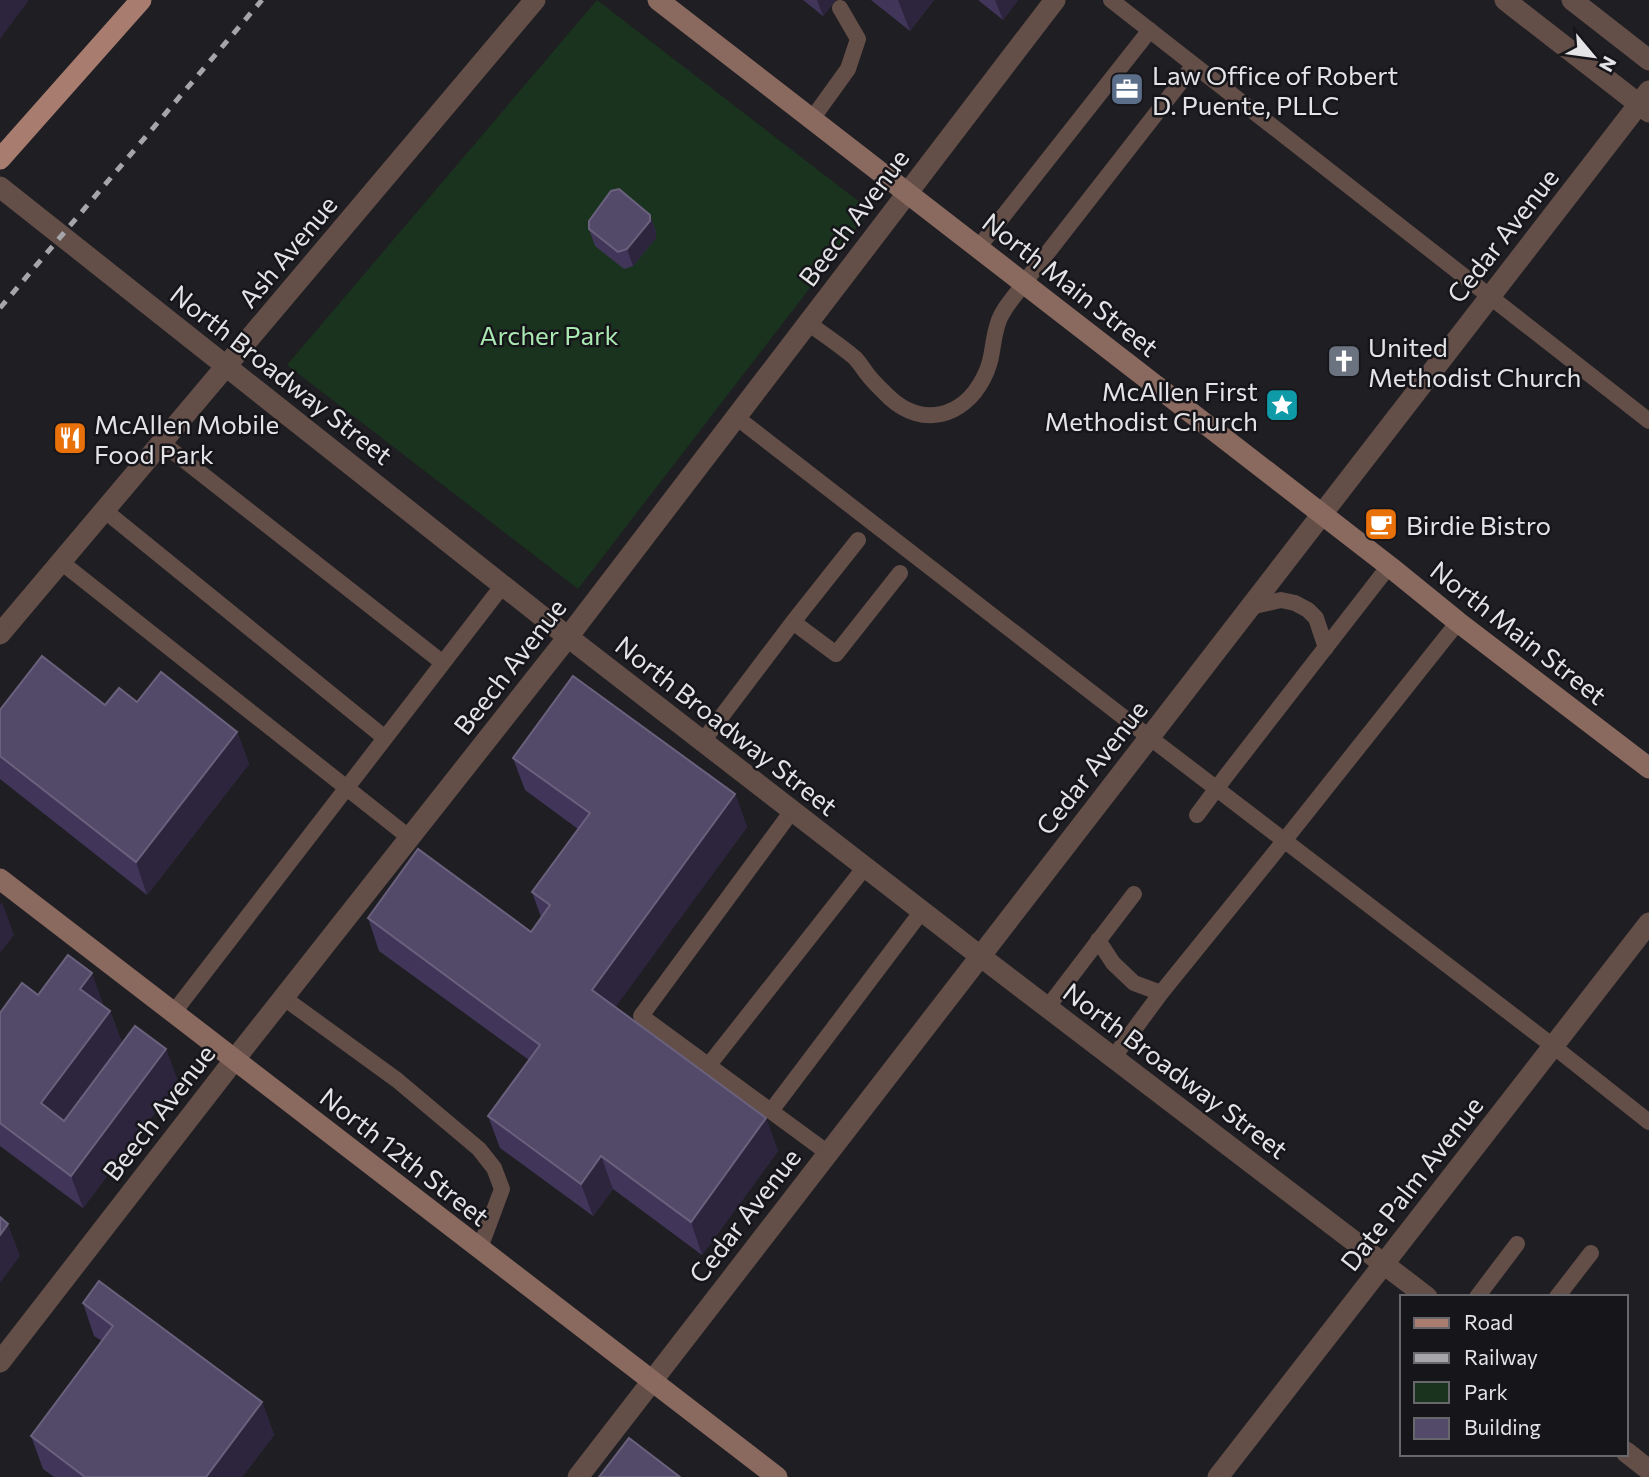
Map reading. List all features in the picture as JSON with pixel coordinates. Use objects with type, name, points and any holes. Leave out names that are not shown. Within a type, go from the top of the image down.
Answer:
[{"type":"main road","points":[[0,159],[141,0]]},
{"type":"street","name":"Ash Avenue","points":[[0,634],[535,0]]},
{"type":"street","name":"North Main Street","points":[[658,0],[1649,768]]},
{"type":"street","name":"Beech Avenue","points":[[0,1362],[568,637],[1055,0]]},
{"type":"street","points":[[1505,0],[1646,102]]},
{"type":"street","points":[[1572,0],[1649,60]]},
{"type":"street","name":"Cedar Avenue","points":[[578,1477],[1489,297],[1646,102]]},
{"type":"street","name":"North Broadway Street","points":[[0,187],[568,637],[1047,1008],[1424,1295]]},
{"type":"street","name":"North 12th Street","points":[[0,878],[777,1477]]},
{"type":"street","name":"Date Palm Avenue","points":[[1218,1477],[1649,923]]},
{"type":"street","points":[[1628,1454],[1649,1470]]},
{"type":"lane","points":[[1111,0],[1649,421]]},
{"type":"lane","points":[[812,119],[848,69],[858,39],[840,8]]},
{"type":"lane","points":[[978,248],[1150,30]]},
{"type":"lane","points":[[808,323],[857,359],[892,400],[910,412],[947,414],[966,400],[982,381],[992,357],[992,342],[999,320],[1024,283],[1194,65]]},
{"type":"lane","points":[[736,417],[1649,1122]]},
{"type":"lane","points":[[161,442],[443,663]]},
{"type":"lane","points":[[104,510],[385,738]]},
{"type":"lane","points":[[703,741],[858,540]]},
{"type":"lane","points":[[61,562],[410,838]]},
{"type":"lane","points":[[1198,815],[1390,566]]},
{"type":"lane","points":[[793,622],[836,654],[900,573]]},
{"type":"lane","points":[[174,1012],[503,585]]},
{"type":"lane","points":[[1250,607],[1281,600],[1308,610],[1316,618],[1326,648]]},
{"type":"lane","points":[[1113,1058],[1161,993],[1458,622]]},
{"type":"lane","points":[[792,811],[641,1016],[828,1153]]},
{"type":"lane","points":[[708,1066],[865,867]]},
{"type":"lane","points":[[1047,1008],[1134,894]]},
{"type":"lane","points":[[771,1111],[922,911]]},
{"type":"lane","points":[[1098,940],[1113,963],[1134,983],[1161,993]]},
{"type":"lane","points":[[284,998],[397,1080],[479,1149],[494,1168],[502,1189],[480,1248]]},
{"type":"lane","points":[[1479,1295],[1517,1244]]},
{"type":"lane","points":[[1559,1295],[1591,1252]]},
{"type":"green space","name":"Archer Park","points":[[597,0],[870,210],[578,589],[287,365]]},
{"type":"building","points":[[619,189],[650,215],[650,221],[627,249],[618,252],[589,229],[589,221],[611,191]]},
{"type":"building","points":[[42,656],[105,705],[119,688],[137,702],[161,672],[237,732],[136,862],[0,756],[0,710]]},
{"type":"building","points":[[573,676],[735,794],[592,990],[766,1118],[691,1222],[601,1156],[581,1184],[488,1116],[540,1045],[368,918],[418,849],[531,932],[550,905],[532,892],[590,813],[513,758]]},
{"type":"building","points":[[68,955],[92,973],[80,989],[110,1011],[41,1103],[64,1121],[135,1026],[166,1049],[71,1176],[0,1123],[0,1013],[22,983],[38,995]]},
{"type":"building","points":[[0,1217],[8,1224],[0,1235]]},
{"type":"building","points":[[99,1281],[262,1402],[206,1477],[85,1477],[31,1436],[113,1326],[83,1303]]},
{"type":"building","points":[[629,1438],[680,1477],[599,1477]]},
{"type":"railway","points":[[0,308],[262,0]]},
{"type":"place","name":"Law Office of Robert D. Puente, PLLC","points":[[1127,89]]},
{"type":"place","name":"United Methodist Church","points":[[1344,361]]},
{"type":"place","name":"McAllen First Methodist Church","points":[[1282,405]]},
{"type":"place","name":"McAllen Mobile Food Park","points":[[70,438]]},
{"type":"place","name":"Birdie Bistro","points":[[1381,524]]}]
